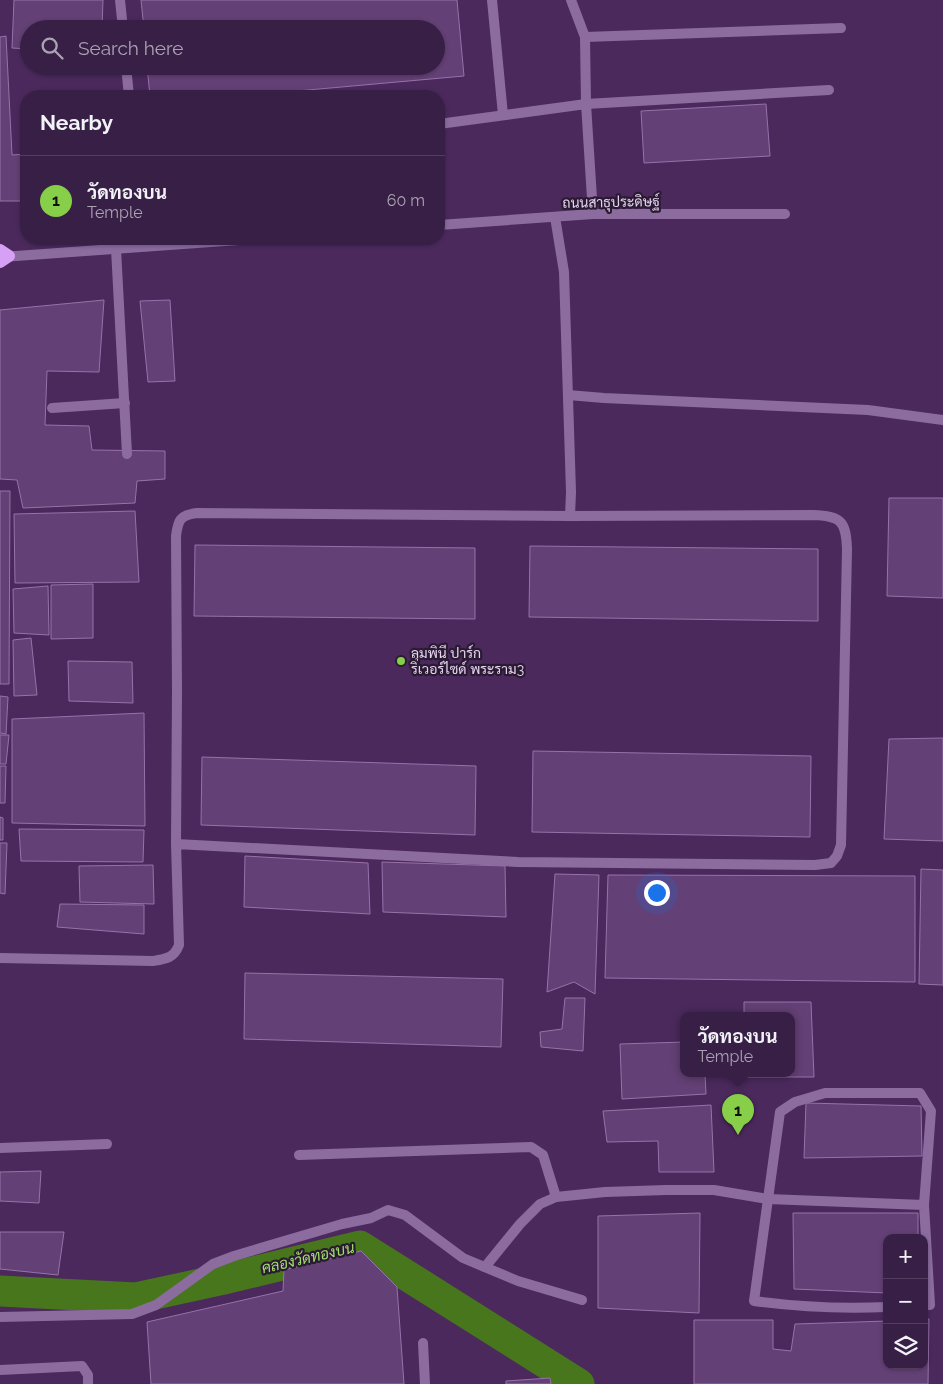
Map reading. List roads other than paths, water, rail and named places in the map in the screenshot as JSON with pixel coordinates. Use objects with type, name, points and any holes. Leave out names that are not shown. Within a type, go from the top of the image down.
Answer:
[{"type":"street","points":[[120,0],[122,20]]},
{"type":"street","points":[[492,0],[503,115]]},
{"type":"street","points":[[571,0],[585,38],[586,104],[593,214]]},
{"type":"street","points":[[585,38],[841,28]]},
{"type":"street","points":[[127,75],[128,90]]},
{"type":"street","points":[[445,123],[586,104],[829,90]]},
{"type":"street","name":"ถนนสาธุประดิษฐ์","points":[[445,225],[593,214],[785,214]]},
{"type":"street","points":[[555,217],[564,272],[571,492],[570,516]]},
{"type":"street","points":[[2,257],[171,245]]},
{"type":"street","points":[[116,249],[127,454]]},
{"type":"street","points":[[568,395],[868,410],[943,420]]},
{"type":"street","points":[[52,408],[125,403]]},
{"type":"street","points":[[0,958],[153,961],[169,958],[176,953],[179,945],[176,844],[176,536],[177,523],[182,517],[197,513],[570,516],[813,515],[837,518],[845,528],[847,549],[841,845],[837,856],[831,863],[815,865],[518,862],[176,844]]},
{"type":"street","points":[[883,1307],[845,1309],[754,1301],[780,1112],[795,1102],[825,1093],[920,1093],[931,1111],[924,1205],[930,1304],[928,1304]]},
{"type":"street","points":[[0,1148],[107,1144]]},
{"type":"street","points":[[299,1156],[531,1147],[543,1155],[556,1197]]},
{"type":"street","points":[[485,1267],[520,1224],[540,1204],[556,1197],[605,1192],[714,1190],[768,1199],[924,1205]]},
{"type":"street","points":[[0,1317],[132,1314],[156,1305],[213,1264],[342,1224],[371,1218],[388,1210],[405,1216],[463,1258],[518,1281],[582,1300]]},
{"type":"street","points":[[423,1342],[426,1384]]},
{"type":"street","points":[[0,1370],[82,1366],[88,1375],[88,1384]]},
{"type":"waterway","name":"คลองวัดทองบน","points":[[0,1291],[136,1298],[360,1246],[579,1384]]},
{"type":"place","name":"ลุมพินี ปาร์ก ริเวอร์ไซด์ พระราม3","points":[[401,661]]},
{"type":"place","name":"วัดทองบน","points":[[738,1135]]}]
